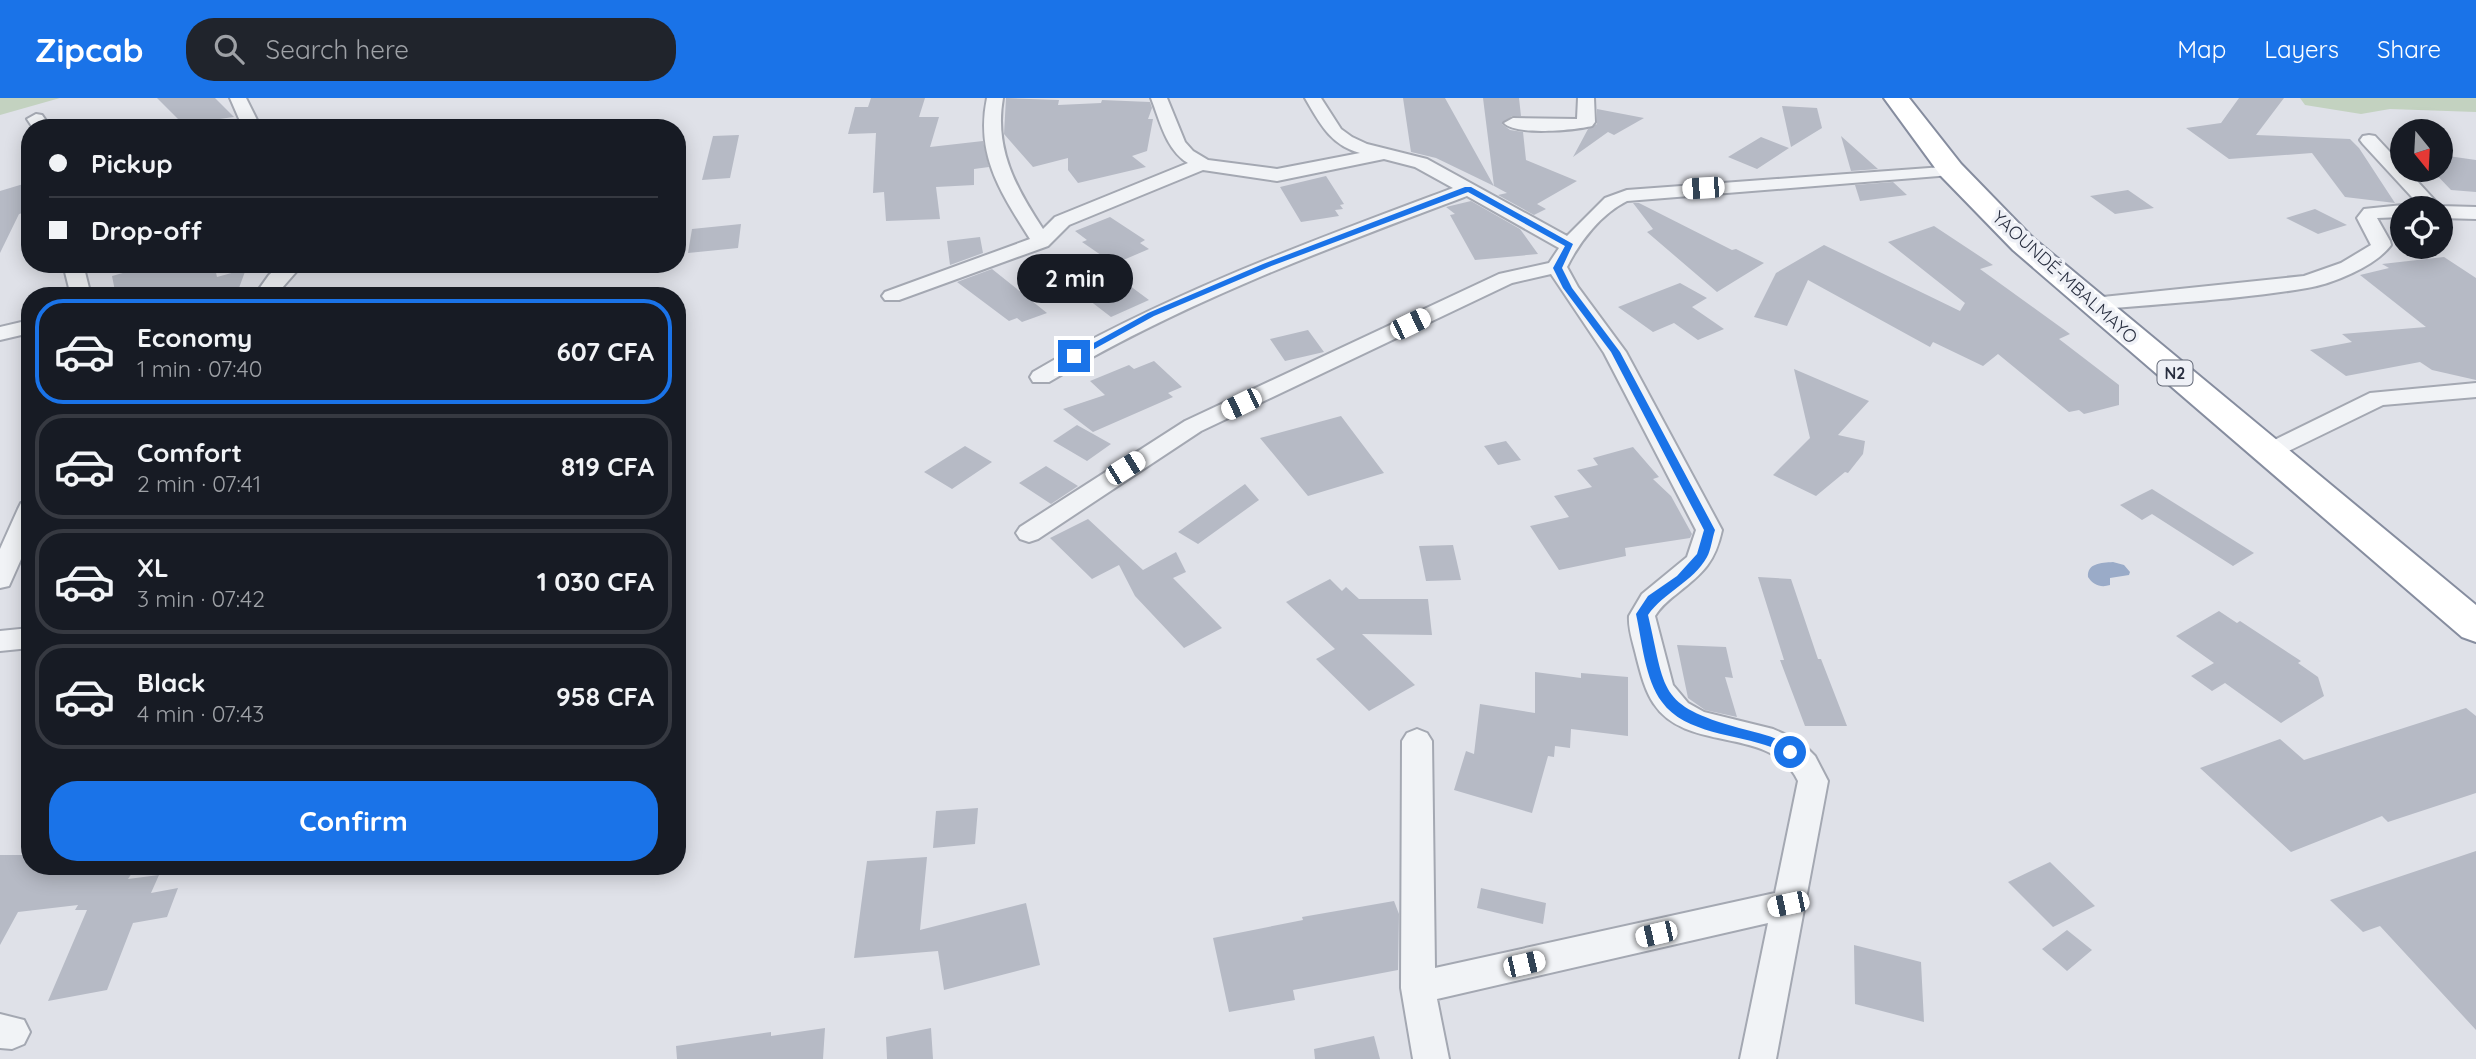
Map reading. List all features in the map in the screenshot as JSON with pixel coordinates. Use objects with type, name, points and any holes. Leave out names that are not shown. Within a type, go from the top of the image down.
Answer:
[{"type":"highway","name":"YAOUNDÉ-MBALMAYO","points":[[1896,98],[1951,170],[2024,244],[2476,627]]},
{"type":"street","points":[[238,98],[248,119]]},
{"type":"street","points":[[995,98],[989,117],[1004,184],[1041,242]]},
{"type":"street","points":[[1159,98],[1177,143],[1187,155],[1202,164],[1221,169],[1277,175],[1385,153]]},
{"type":"street","points":[[1313,98],[1334,132],[1340,136],[1361,148],[1421,163],[1570,246]]},
{"type":"street","points":[[1513,123],[1570,126],[1586,122],[1586,98]]},
{"type":"street","points":[[2369,140],[2421,196]]},
{"type":"street","points":[[892,296],[1041,242],[1062,221],[1202,164]]},
{"type":"street","points":[[1758,1059],[1813,781],[1802,760],[1778,743],[1703,723],[1678,711],[1666,699],[1657,679],[1642,614],[1653,599],[1681,579],[1702,556],[1709,530],[1615,352],[1568,288],[1558,268],[1562,256],[1570,246],[1604,209],[1619,197],[1648,192],[1951,170]]},
{"type":"street","points":[[1041,377],[1091,345],[1151,314],[1266,265],[1468,189]]},
{"type":"street","points":[[2093,304],[2307,282],[2348,267],[2375,253],[2381,245],[2381,237],[2367,218],[2371,213],[2390,212]]},
{"type":"street","points":[[2453,212],[2476,213]]},
{"type":"street","points":[[1029,533],[1193,426],[1506,278],[1558,268]]},
{"type":"street","points":[[270,287],[282,273]]},
{"type":"street","points":[[0,334],[21,328]]},
{"type":"street","points":[[2268,452],[2378,398],[2476,390]]},
{"type":"street","points":[[0,579],[21,530]]},
{"type":"street","points":[[0,641],[21,639]]},
{"type":"street","points":[[1417,741],[1418,988],[1432,1059]]},
{"type":"street","points":[[1418,988],[1788,904]]},
{"type":"green space","points":[[0,98],[60,98],[0,115]]},
{"type":"green space","points":[[2300,98],[2476,98],[2476,112],[2390,109],[2361,114],[2305,105]]},
{"type":"water","points":[[2113,562],[2124,565],[2130,572],[2129,575],[2110,578],[2110,585],[2103,586],[2095,584],[2088,577],[2092,566]]},
{"type":"building","points":[[157,98],[215,98],[234,117],[219,119],[178,119]]},
{"type":"building","points":[[871,98],[925,98],[919,117],[939,117],[930,147],[983,141],[989,167],[974,169],[974,185],[936,187],[940,219],[886,221],[884,192],[873,193],[876,133],[848,134],[855,107],[868,107]]},
{"type":"building","points":[[1006,98],[1059,100],[1058,105],[1101,103],[1102,100],[1150,102],[1152,108],[1148,119],[1153,119],[1147,151],[1132,156],[1146,167],[1078,183],[1068,170],[1068,158],[1033,167],[1004,134]]},
{"type":"building","points":[[1403,98],[1445,98],[1494,186],[1436,158],[1411,152]]},
{"type":"building","points":[[1483,98],[1519,98],[1521,116],[1512,116],[1502,124],[1510,130],[1523,132],[1526,160],[1577,181],[1537,204],[1546,209],[1534,215],[1498,195],[1507,193],[1494,186]]},
{"type":"building","points":[[2239,98],[2284,98],[2256,135],[2350,139],[2359,148],[2390,196],[2390,202],[2345,197],[2312,153],[2229,159],[2186,128],[2221,123]]},
{"type":"building","points":[[1782,106],[1817,108],[1822,128],[1791,147]]},
{"type":"building","points":[[1597,109],[1644,118],[1614,135],[1608,132],[1573,157],[1588,129],[1597,124]]},
{"type":"building","points":[[739,135],[730,178],[702,180],[713,136]]},
{"type":"building","points":[[1841,136],[1878,169],[1851,171]]},
{"type":"building","points":[[1761,137],[1789,148],[1757,169],[1728,157]]},
{"type":"building","points":[[2454,157],[2476,160],[2476,192],[2451,190],[2443,182],[2454,182]]},
{"type":"building","points":[[1326,176],[1344,204],[1340,205],[1343,209],[1335,210],[1339,216],[1301,222],[1280,187]]},
{"type":"building","points":[[1893,182],[1907,195],[1860,201],[1855,185]]},
{"type":"building","points":[[21,185],[21,213],[0,253],[0,191]]},
{"type":"building","points":[[2128,190],[2154,208],[2115,214],[2090,196]]},
{"type":"building","points":[[1471,201],[1520,229],[1538,254],[1475,260],[1450,215],[1455,214],[1446,207]]},
{"type":"building","points":[[1633,203],[1639,203],[1732,250],[1736,249],[1764,263],[1717,292],[1647,232],[1653,229]]},
{"type":"building","points":[[2315,209],[2347,225],[2318,234],[2286,218]]},
{"type":"building","points":[[1110,217],[1145,240],[1140,243],[1149,249],[1114,264],[1082,242],[1087,240],[1075,231]]},
{"type":"building","points":[[741,224],[738,248],[688,253],[692,229]]},
{"type":"building","points":[[1934,226],[1993,265],[1980,269],[2070,334],[2059,339],[2119,385],[2119,405],[2084,414],[2079,410],[2069,412],[1998,354],[1983,366],[1933,342],[1930,347],[1808,280],[1787,326],[1754,317],[1776,273],[1824,245],[1960,311],[1965,303],[1888,242]]},
{"type":"building","points":[[980,237],[983,253],[950,265],[947,241]]},
{"type":"building","points":[[2447,259],[2476,278],[2476,380],[2432,370],[2420,362],[2346,376],[2310,350],[2352,342],[2342,334],[2426,327],[2360,275],[2389,268],[2382,264]]},
{"type":"building","points":[[992,269],[1047,313],[1022,322],[1017,318],[1009,321],[957,282]]},
{"type":"building","points":[[1110,271],[1149,300],[1111,317],[1072,287]]},
{"type":"building","points":[[123,273],[216,273],[217,277],[245,273],[239,287],[114,287],[112,276]]},
{"type":"building","points":[[1680,283],[1707,298],[1692,307],[1724,329],[1698,340],[1674,323],[1653,332],[1618,307]]},
{"type":"building","points":[[1308,330],[1324,352],[1285,361],[1270,339]]},
{"type":"building","points":[[1154,361],[1182,387],[1168,393],[1173,397],[1093,432],[1063,409],[1105,395],[1090,381],[1129,365],[1134,369]]},
{"type":"building","points":[[1794,369],[1869,401],[1838,435],[1865,441],[1863,454],[1848,473],[1845,472],[1816,496],[1773,475],[1810,438]]},
{"type":"building","points":[[1341,416],[1384,473],[1308,496],[1260,438]]},
{"type":"building","points":[[1077,425],[1111,444],[1087,461],[1053,441]]},
{"type":"building","points":[[1506,441],[1521,460],[1498,465],[1484,446]]},
{"type":"building","points":[[965,446],[992,462],[952,489],[924,472]]},
{"type":"building","points":[[1633,447],[1659,477],[1653,479],[1671,496],[1692,534],[1690,538],[1625,548],[1626,556],[1559,570],[1530,526],[1569,517],[1554,496],[1592,487],[1577,470],[1598,465],[1593,458]]},
{"type":"building","points":[[1046,466],[1078,486],[1051,504],[1019,483]]},
{"type":"building","points":[[1245,484],[1259,500],[1198,544],[1178,532]]},
{"type":"building","points":[[2152,489],[2254,553],[2233,566],[2152,514],[2142,520],[2120,505]]},
{"type":"building","points":[[1088,519],[1143,570],[1176,552],[1186,572],[1173,578],[1222,628],[1184,648],[1135,596],[1119,565],[1092,579],[1050,538]]},
{"type":"building","points":[[1453,545],[1461,580],[1426,581],[1419,546]]},
{"type":"building","points":[[1758,577],[1791,579],[1818,659],[1821,659],[1847,726],[1805,726],[1780,660],[1784,660]]},
{"type":"building","points":[[1330,579],[1342,591],[1346,587],[1359,599],[1428,599],[1432,635],[1362,634],[1415,685],[1369,711],[1316,659],[1335,649],[1286,602]]},
{"type":"building","points":[[2219,611],[2237,623],[2240,621],[2301,661],[2298,663],[2318,677],[2324,696],[2281,723],[2225,683],[2212,691],[2191,676],[2214,663],[2176,636]]},
{"type":"building","points":[[1677,645],[1726,647],[1733,678],[1725,677],[1737,717],[1705,710],[1688,698]]},
{"type":"building","points":[[1535,672],[1581,678],[1581,673],[1628,677],[1628,736],[1571,729],[1570,748],[1555,746],[1554,757],[1548,756],[1532,813],[1454,790],[1466,751],[1474,754],[1480,704],[1535,713]]},
{"type":"building","points":[[2466,708],[2476,716],[2476,793],[2388,822],[2382,816],[2291,852],[2200,768],[2280,739],[2304,760]]},
{"type":"building","points":[[978,808],[975,844],[933,848],[936,811]]},
{"type":"building","points":[[2476,851],[2476,1030],[2380,926],[2363,932],[2330,900]]},
{"type":"building","points":[[0,855],[21,855],[21,875],[131,875],[128,879],[159,875],[151,893],[178,888],[167,917],[133,923],[107,990],[48,1001],[87,910],[75,910],[78,905],[18,912],[0,945]]},
{"type":"building","points":[[927,857],[920,930],[1026,903],[1040,965],[944,990],[938,951],[854,958],[867,861]]},
{"type":"building","points":[[2050,862],[2095,906],[2053,927],[2008,882]]},
{"type":"building","points":[[1481,888],[1546,903],[1543,924],[1477,908]]},
{"type":"building","points":[[1394,901],[1399,914],[1398,970],[1293,990],[1295,1000],[1229,1012],[1213,938],[1303,920],[1302,917]]},
{"type":"building","points":[[2067,930],[2092,950],[2067,971],[2042,949]]},
{"type":"building","points":[[1854,945],[1921,962],[1924,1022],[1855,1004]]},
{"type":"building","points":[[825,1028],[823,1059],[677,1059],[676,1046],[771,1032],[771,1036]]},
{"type":"building","points":[[931,1028],[933,1059],[887,1059],[886,1037]]},
{"type":"building","points":[[1374,1036],[1380,1059],[1315,1059],[1314,1049]]},
{"type":"route","points":[[1074,356],[1151,314],[1266,265],[1468,189],[1570,246],[1562,256],[1558,268],[1568,288],[1615,352],[1709,530],[1702,556],[1681,579],[1653,599],[1642,614],[1657,679],[1666,699],[1678,711],[1703,723],[1778,743],[1790,752]]}]
